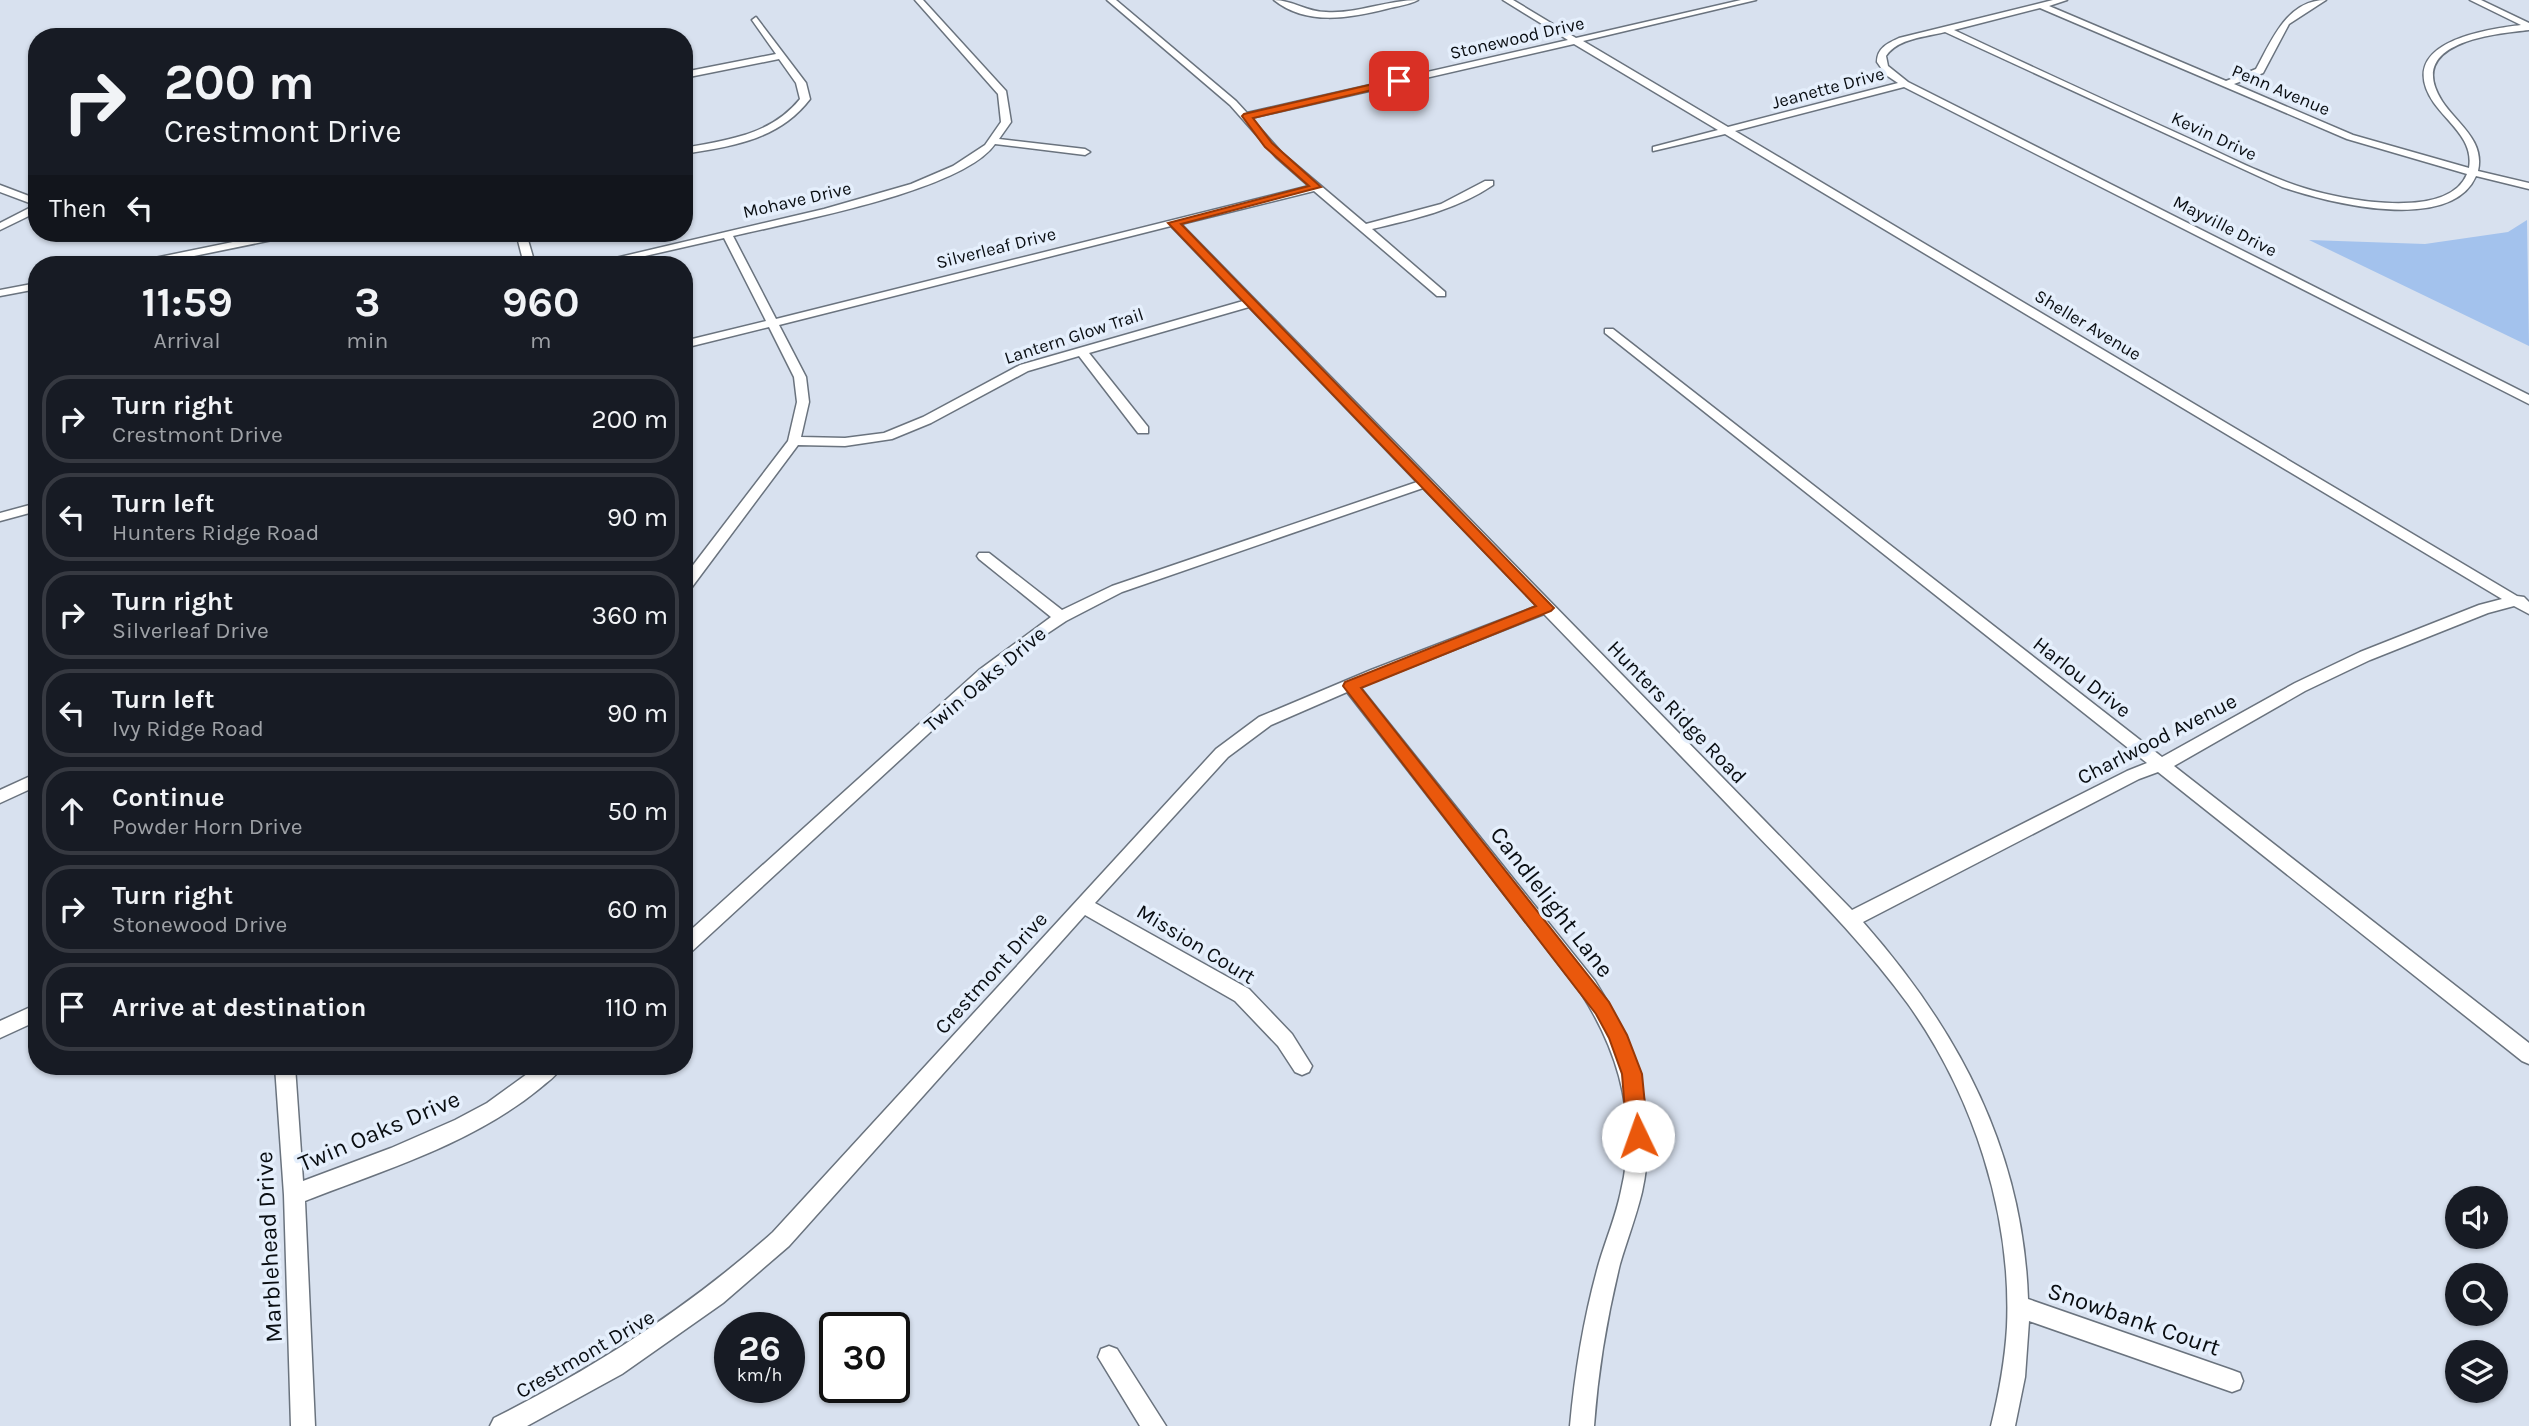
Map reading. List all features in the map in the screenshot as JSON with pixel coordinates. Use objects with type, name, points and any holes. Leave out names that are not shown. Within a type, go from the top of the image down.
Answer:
[{"type":"street","points":[[919,0],[1003,93],[1007,107],[1005,121],[995,141],[1085,152]]},
{"type":"street","points":[[1111,0],[1247,116],[1279,156],[1441,294]]},
{"type":"street","points":[[1278,0],[1294,10],[1310,15],[1334,16],[1414,0]]},
{"type":"street","name":"Sheller Avenue","points":[[1507,0],[2525,603]]},
{"type":"street","name":"Stonewood Drive","points":[[1247,116],[1752,0]]},
{"type":"street","name":"Penn Avenue","points":[[2028,0],[2350,137],[2529,187]]},
{"type":"street","name":"Jeanette Drive","points":[[1905,84],[1884,67],[1880,57],[1882,52],[1902,40],[2063,0]]},
{"type":"street","points":[[2226,84],[2248,78],[2260,71],[2285,23],[2305,8],[2322,0]]},
{"type":"street","points":[[2474,0],[2529,27]]},
{"type":"street","points":[[693,149],[757,134],[785,121],[805,99],[805,91],[756,20]]},
{"type":"street","points":[[2472,173],[2475,153],[2430,89],[2427,80],[2429,66],[2440,52],[2459,41],[2487,33],[2529,27]]},
{"type":"street","name":"Kevin Drive","points":[[1946,29],[2272,180],[2306,192],[2362,203],[2415,205],[2456,195],[2467,185],[2472,173]]},
{"type":"street","points":[[693,73],[782,56]]},
{"type":"street","name":"Jeanette Drive","points":[[1656,149],[1905,84]]},
{"type":"street","name":"Mayville Drive","points":[[1905,84],[2529,400]]},
{"type":"street","name":"Mohave Drive","points":[[693,242],[907,190],[964,164],[995,141]]},
{"type":"street","points":[[1364,228],[1450,206],[1473,195],[1489,183]]},
{"type":"street","name":"Silverleaf Drive","points":[[693,343],[1316,187]]},
{"type":"street","points":[[0,188],[28,201]]},
{"type":"street","points":[[0,227],[28,210]]},
{"type":"street","name":"Hunters Ridge Road","points":[[1174,223],[1850,920],[1887,963],[1936,1030],[1976,1107],[1990,1149],[2010,1229],[2019,1307],[2017,1353],[2003,1426]]},
{"type":"street","points":[[693,576],[794,441],[803,402],[800,377],[727,234]]},
{"type":"street","points":[[179,256],[248,242]]},
{"type":"street","name":"Mohave Drive","points":[[631,256],[692,242]]},
{"type":"street","points":[[0,293],[28,288]]},
{"type":"street","name":"Lantern Glow Trail","points":[[794,441],[845,442],[887,436],[927,420],[1024,368],[1250,303]]},
{"type":"street","name":"Harlou Drive","points":[[1609,331],[2529,1055]]},
{"type":"street","points":[[1080,350],[1143,430]]},
{"type":"street","name":"Twin Oaks Drive","points":[[693,940],[984,674],[1060,617],[1117,589],[1155,575],[1426,483]]},
{"type":"street","points":[[0,517],[28,509]]},
{"type":"street","points":[[984,556],[1060,617]]},
{"type":"street","name":"Charlwood Avenue","points":[[1850,920],[2133,775],[2161,765],[2289,694],[2365,656],[2484,609],[2525,603]]},
{"type":"street","name":"Crestmont Drive","points":[[502,1426],[589,1382],[645,1349],[740,1277],[789,1229],[1189,787],[1242,736],[1290,709],[1546,608]]},
{"type":"street","name":"Candlelight Lane","points":[[1351,686],[1588,987],[1618,1035],[1632,1074],[1638,1118],[1637,1154],[1632,1189],[1610,1262],[1590,1349],[1582,1426]]},
{"type":"street","points":[[0,797],[28,783]]},
{"type":"street","name":"Mission Court","points":[[1083,905],[1242,995],[1285,1040],[1302,1066]]},
{"type":"street","points":[[0,1030],[28,1016]]},
{"type":"street","name":"Marblehead Drive","points":[[286,1075],[294,1195],[303,1426]]},
{"type":"street","name":"Twin Oaks Drive","points":[[294,1195],[478,1119],[508,1102],[541,1075]]},
{"type":"street","name":"Snowbank Court","points":[[2019,1307],[2232,1381]]},
{"type":"street","points":[[1109,1357],[1154,1426]]},
{"type":"shaded area","points":[[2527,220],[2529,346],[2309,240],[2425,244],[2508,232]]},
{"type":"route","points":[[1399,81],[1247,116],[1268,145],[1316,187],[1174,223],[1546,608],[1351,686],[1408,755],[1602,1008],[1618,1035],[1632,1074],[1638,1136]]}]
